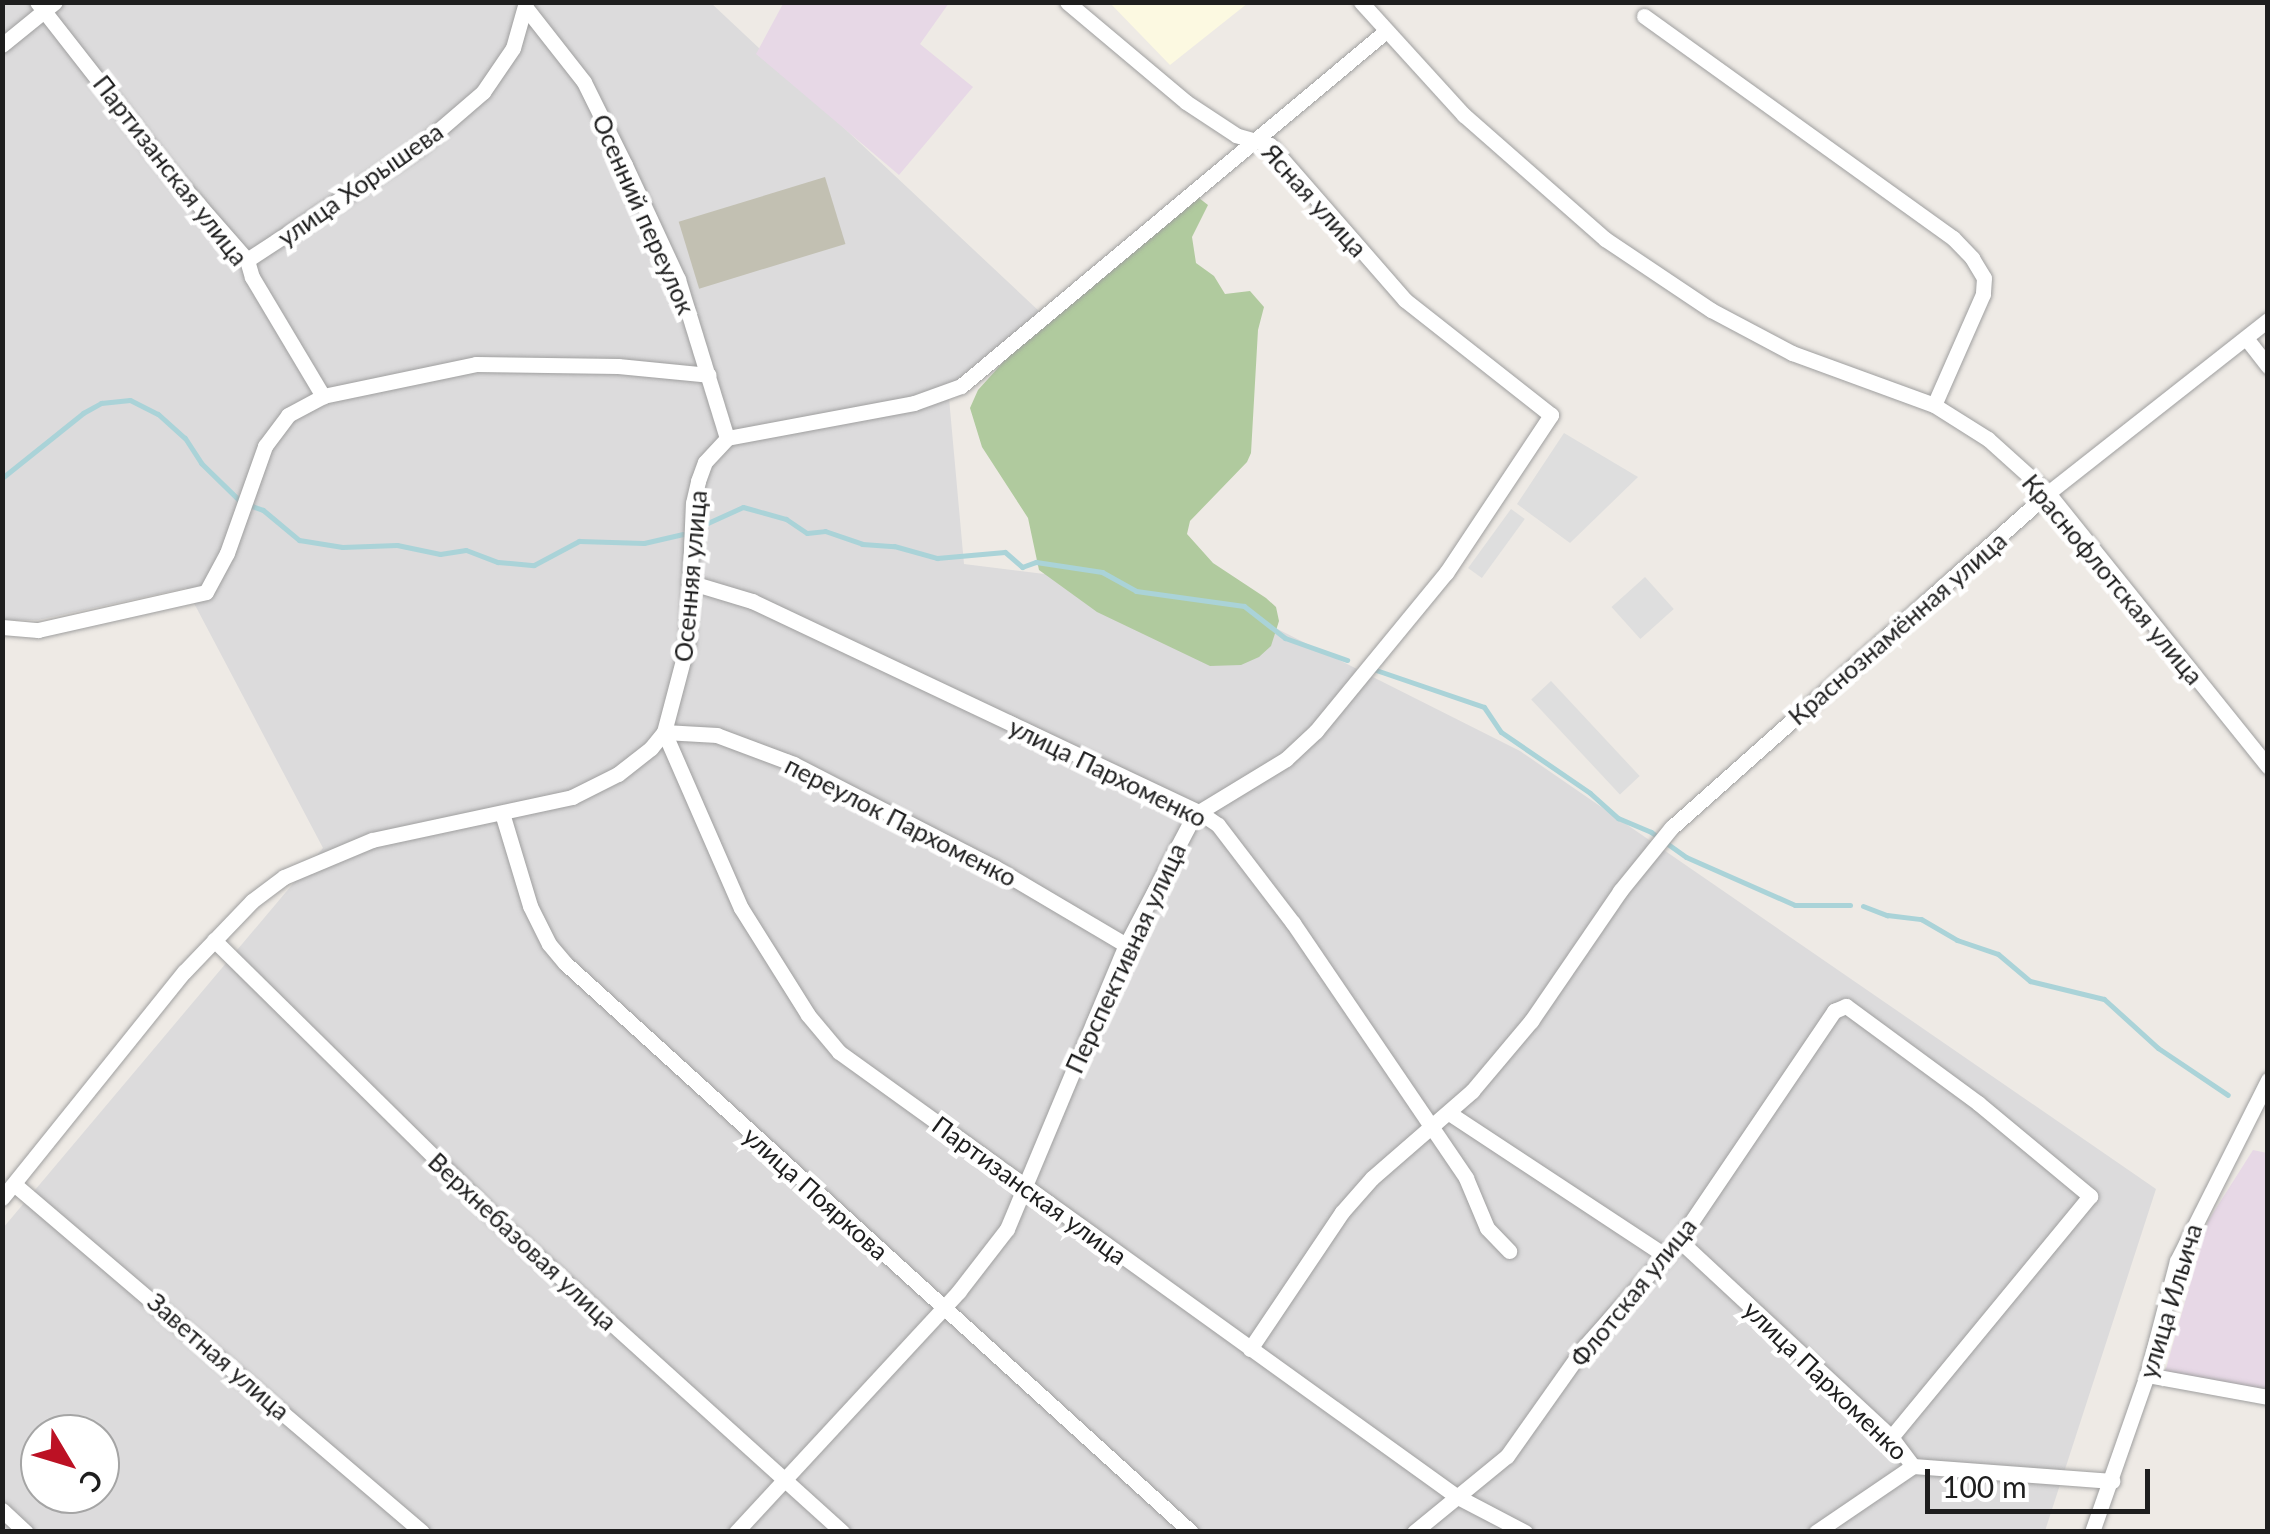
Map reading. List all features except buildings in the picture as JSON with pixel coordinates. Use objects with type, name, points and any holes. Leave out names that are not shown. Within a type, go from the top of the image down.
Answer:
[{"type":"street","name":"Ясная улица","points":[[1067,2],[1186,102],[1236,134],[1257,138],[1280,156],[1405,300],[1552,415],[1446,573],[1316,731],[1286,760],[1199,812]]},
{"type":"street","name":"Краснофлотская улица","points":[[1361,2],[1504,153],[1605,239],[1711,310],[1792,353],[1934,406],[1988,439],[2048,494],[2268,767]]},
{"type":"street","points":[[2,45],[46,6]]},
{"type":"street","name":"Партизанская улица","points":[[46,6],[170,172],[247,260],[252,278],[323,396]]},
{"type":"street","name":"улица Хорышева","points":[[247,260],[418,148],[483,92],[513,48],[526,6]]},
{"type":"street","name":"Осенний переулок","points":[[526,6],[584,82],[625,164],[678,279],[728,438]]},
{"type":"street","points":[[1644,16],[1941,229],[1972,258],[1984,278],[1983,294],[1934,406]]},
{"type":"street","points":[[728,438],[914,403],[960,386],[1386,31]]},
{"type":"street","name":"Краснознамённая улица","points":[[1449,1112],[1531,1021],[1648,854],[1671,828],[2048,494],[2268,320]]},
{"type":"street","points":[[2246,338],[2268,366]]},
{"type":"street","points":[[2,628],[38,630],[206,592],[241,514],[257,462],[282,422],[323,396],[476,364],[618,366],[709,375]]},
{"type":"street","name":"Осенняя улица","points":[[664,732],[687,645],[698,481],[706,462],[728,438]]},
{"type":"street","name":"улица Пархоменко","points":[[689,582],[752,601],[1199,812],[1232,838],[1466,1178],[1487,1228],[1509,1251]]},
{"type":"street","points":[[2,1198],[214,940],[284,877],[372,840],[564,800],[636,762],[664,732]]},
{"type":"street","name":"Партизанская улица","points":[[664,732],[741,908],[826,1039],[1456,1496],[1525,1532]]},
{"type":"street","name":"переулок Пархоменко","points":[[664,732],[717,735],[827,779],[994,867],[1126,944]]},
{"type":"street","name":"улица Пояркова","points":[[502,812],[530,906],[565,963],[1191,1532]]},
{"type":"street","name":"Перспективная улица","points":[[736,1532],[942,1308],[1007,1229],[1126,944],[1199,812]]},
{"type":"street","name":"Верхнебазовая улица","points":[[214,940],[506,1228],[842,1532]]},
{"type":"street","name":"Флотская улица","points":[[1414,1532],[1507,1456],[1585,1346],[1679,1240],[1834,1011],[1846,1006],[1870,1019],[2090,1196],[1891,1437]]},
{"type":"street","name":"улица Ильича","points":[[2092,1532],[2147,1375],[2177,1260],[2268,1080]]},
{"type":"street","points":[[1250,1350],[1342,1212],[1430,1125],[1449,1112],[1666,1256]]},
{"type":"street","name":"Заветная улица","points":[[14,1184],[422,1532]]},
{"type":"street","name":"улица Пархоменко","points":[[1679,1240],[1891,1437],[1914,1466],[2112,1481]]},
{"type":"street","points":[[2147,1375],[2268,1397]]},
{"type":"street","points":[[1816,1532],[1914,1466]]},
{"type":"street","points":[[2,1510],[26,1532]]},
{"type":"shaded area","points":[[784,2],[949,3],[920,44],[973,87],[899,175],[756,54]]},
{"type":"shaded area","points":[[3,3],[711,3],[1040,312],[948,387],[964,564],[1208,594],[1520,751],[2156,1189],[2045,1531],[3,1531],[3,1228],[323,848],[186,588],[38,620],[3,620]]},
{"type":"shaded area","points":[[1110,3],[1248,3],[1170,65]]},
{"type":"shaded area","points":[[825,177],[845,244],[699,289],[679,222]]},
{"type":"shaded area","points":[[1564,433],[1638,477],[1570,543],[1517,504]]},
{"type":"shaded area","points":[[1511,509],[1525,519],[1482,578],[1468,568]]},
{"type":"shaded area","points":[[1645,577],[1674,609],[1640,639],[1612,607]]},
{"type":"shaded area","points":[[1551,681],[1640,776],[1620,794],[1531,699]]},
{"type":"shaded area","points":[[2253,1150],[2267,1153],[2267,1390],[2165,1372],[2208,1221]]},
{"type":"green space","points":[[1199,198],[1208,205],[1192,237],[1196,263],[1214,276],[1225,294],[1250,291],[1264,307],[1258,330],[1251,453],[1247,462],[1190,521],[1187,534],[1213,563],[1276,607],[1279,621],[1271,646],[1241,665],[1210,666],[1097,612],[1039,570],[1028,518],[982,447],[970,408],[978,390],[1006,359]]},
{"type":"waterway","points":[[2,478],[83,413],[101,403],[130,400],[158,414],[185,438],[201,463],[241,502],[263,510],[299,540],[342,547],[397,545],[440,554],[466,550],[498,562],[534,565],[579,541],[644,543],[683,534]]},
{"type":"waterway","points":[[701,526],[743,507],[786,519],[807,533],[825,531],[862,544],[894,546],[937,558],[1005,552],[1022,567],[1036,562],[1102,572],[1136,591],[1244,606],[1285,638],[1347,660]]},
{"type":"waterway","points":[[1373,669],[1484,707],[1501,732],[1590,793],[1618,818],[1651,832],[1686,857],[1795,905],[1850,905]]},
{"type":"waterway","points":[[1863,906],[1887,915],[1921,919],[1957,940],[1998,954],[2030,981],[2104,999],[2158,1048],[2228,1095]]}]
